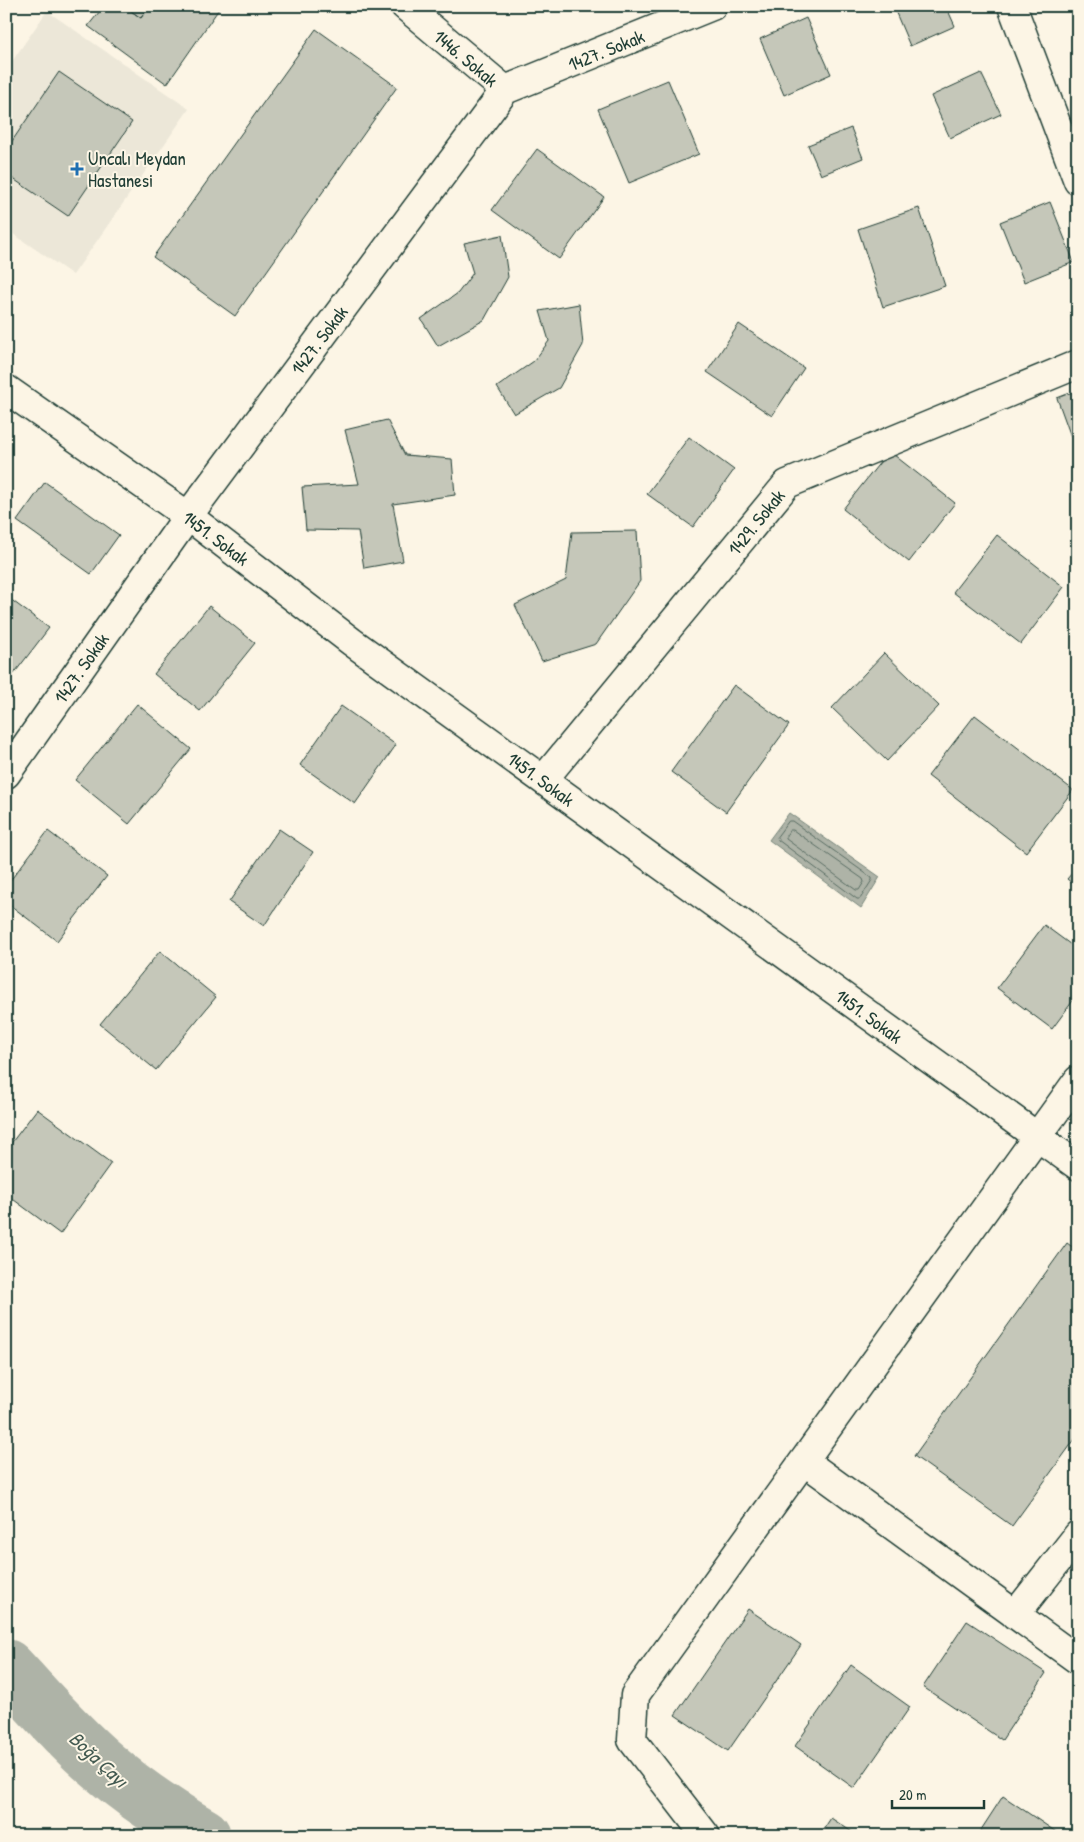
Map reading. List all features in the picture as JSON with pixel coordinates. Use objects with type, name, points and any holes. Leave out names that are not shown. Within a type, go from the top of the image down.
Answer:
[{"type":"street","name":"1446. Sokak","points":[[404,6],[505,90]]},
{"type":"street","name":"1427. Sokak","points":[[6,774],[188,516],[505,90],[712,6]]},
{"type":"street","points":[[1012,6],[1078,181]]},
{"type":"street","name":"1429. Sokak","points":[[543,780],[787,484],[1078,364]]},
{"type":"street","name":"1451. Sokak","points":[[6,389],[188,516],[352,642],[1078,1166]]},
{"type":"street","points":[[706,1836],[632,1740],[635,1695],[1078,1080]]},
{"type":"street","points":[[804,1461],[1078,1660]]},
{"type":"street","points":[[1015,1615],[1078,1534]]},
{"type":"shaded area","name":"Uncalı Meydan Hastanesi","points":[[47,11],[189,109],[73,275],[6,229],[6,70]]},
{"type":"water","points":[[789,813],[880,877],[861,908],[769,840]]},
{"type":"building","points":[[104,6],[124,6],[141,18],[149,6],[221,6],[167,84],[88,26]]},
{"type":"building","points":[[124,6],[149,6],[141,18]]},
{"type":"building","points":[[893,6],[946,6],[955,26],[910,46]]},
{"type":"building","points":[[806,18],[831,74],[784,95],[760,39]]},
{"type":"building","points":[[316,29],[397,87],[235,316],[153,257]]},
{"type":"building","points":[[59,72],[132,122],[68,216],[6,174],[6,150]]},
{"type":"building","points":[[981,73],[1001,114],[950,138],[931,96]]},
{"type":"building","points":[[668,80],[699,154],[629,183],[598,109]]},
{"type":"building","points":[[851,128],[863,158],[821,175],[808,145]]},
{"type":"building","points":[[537,149],[604,197],[559,259],[492,210]]},
{"type":"building","points":[[1050,202],[1074,262],[1024,282],[1000,222]]},
{"type":"building","points":[[919,208],[945,286],[883,307],[858,229]]},
{"type":"building","points":[[502,235],[508,277],[484,320],[438,346],[421,319],[458,293],[473,273],[464,243]]},
{"type":"building","points":[[579,304],[583,345],[559,388],[514,414],[497,387],[534,361],[549,341],[540,311]]},
{"type":"building","points":[[739,324],[804,368],[772,416],[707,372]]},
{"type":"building","points":[[1078,390],[1078,456],[1057,398]]},
{"type":"building","points":[[387,420],[405,455],[452,459],[455,495],[393,504],[403,561],[364,568],[358,531],[306,530],[302,487],[359,484],[345,430]]},
{"type":"building","points":[[689,437],[734,470],[693,527],[647,494]]},
{"type":"building","points":[[889,451],[955,503],[909,562],[843,509]]},
{"type":"building","points":[[45,482],[119,535],[91,574],[17,521]]},
{"type":"building","points":[[637,531],[640,581],[596,644],[542,661],[515,605],[566,580],[572,532]]},
{"type":"building","points":[[997,535],[1064,587],[1021,644],[953,592]]},
{"type":"building","points":[[6,596],[49,628],[13,675],[6,670]]},
{"type":"building","points":[[209,606],[255,643],[200,711],[154,674]]},
{"type":"building","points":[[884,653],[939,706],[887,761],[832,708]]},
{"type":"building","points":[[734,685],[789,725],[726,812],[671,772]]},
{"type":"building","points":[[137,704],[191,749],[129,824],[75,780]]},
{"type":"building","points":[[341,706],[396,745],[355,804],[300,765]]},
{"type":"building","points":[[975,715],[1073,790],[1026,852],[928,776]]},
{"type":"building","points":[[279,829],[313,852],[264,926],[229,902]]},
{"type":"building","points":[[48,831],[107,876],[57,941],[6,902],[6,886]]},
{"type":"building","points":[[1078,866],[1078,888],[1067,879]]},
{"type":"building","points":[[1044,925],[1078,950],[1078,994],[1052,1029],[997,988]]},
{"type":"building","points":[[160,951],[216,997],[156,1070],[100,1024]]},
{"type":"building","points":[[37,1109],[111,1163],[60,1234],[6,1194],[6,1150]]},
{"type":"building","points":[[1067,1243],[1078,1251],[1078,1435],[1012,1526],[914,1456]]},
{"type":"building","points":[[748,1609],[801,1645],[728,1751],[675,1715]]},
{"type":"building","points":[[967,1621],[1046,1673],[1002,1740],[923,1687]]},
{"type":"building","points":[[851,1665],[910,1707],[854,1788],[795,1746]]},
{"type":"building","points":[[1003,1796],[1062,1836],[977,1836]]},
{"type":"building","points":[[831,1818],[858,1836],[819,1836]]},
{"type":"waterway","name":"Boğa Çayı","points":[[6,1667],[90,1755],[151,1803],[203,1836]]},
{"type":"place","name":"Uncalı Meydan Hastanesi","points":[[77,169]]}]
